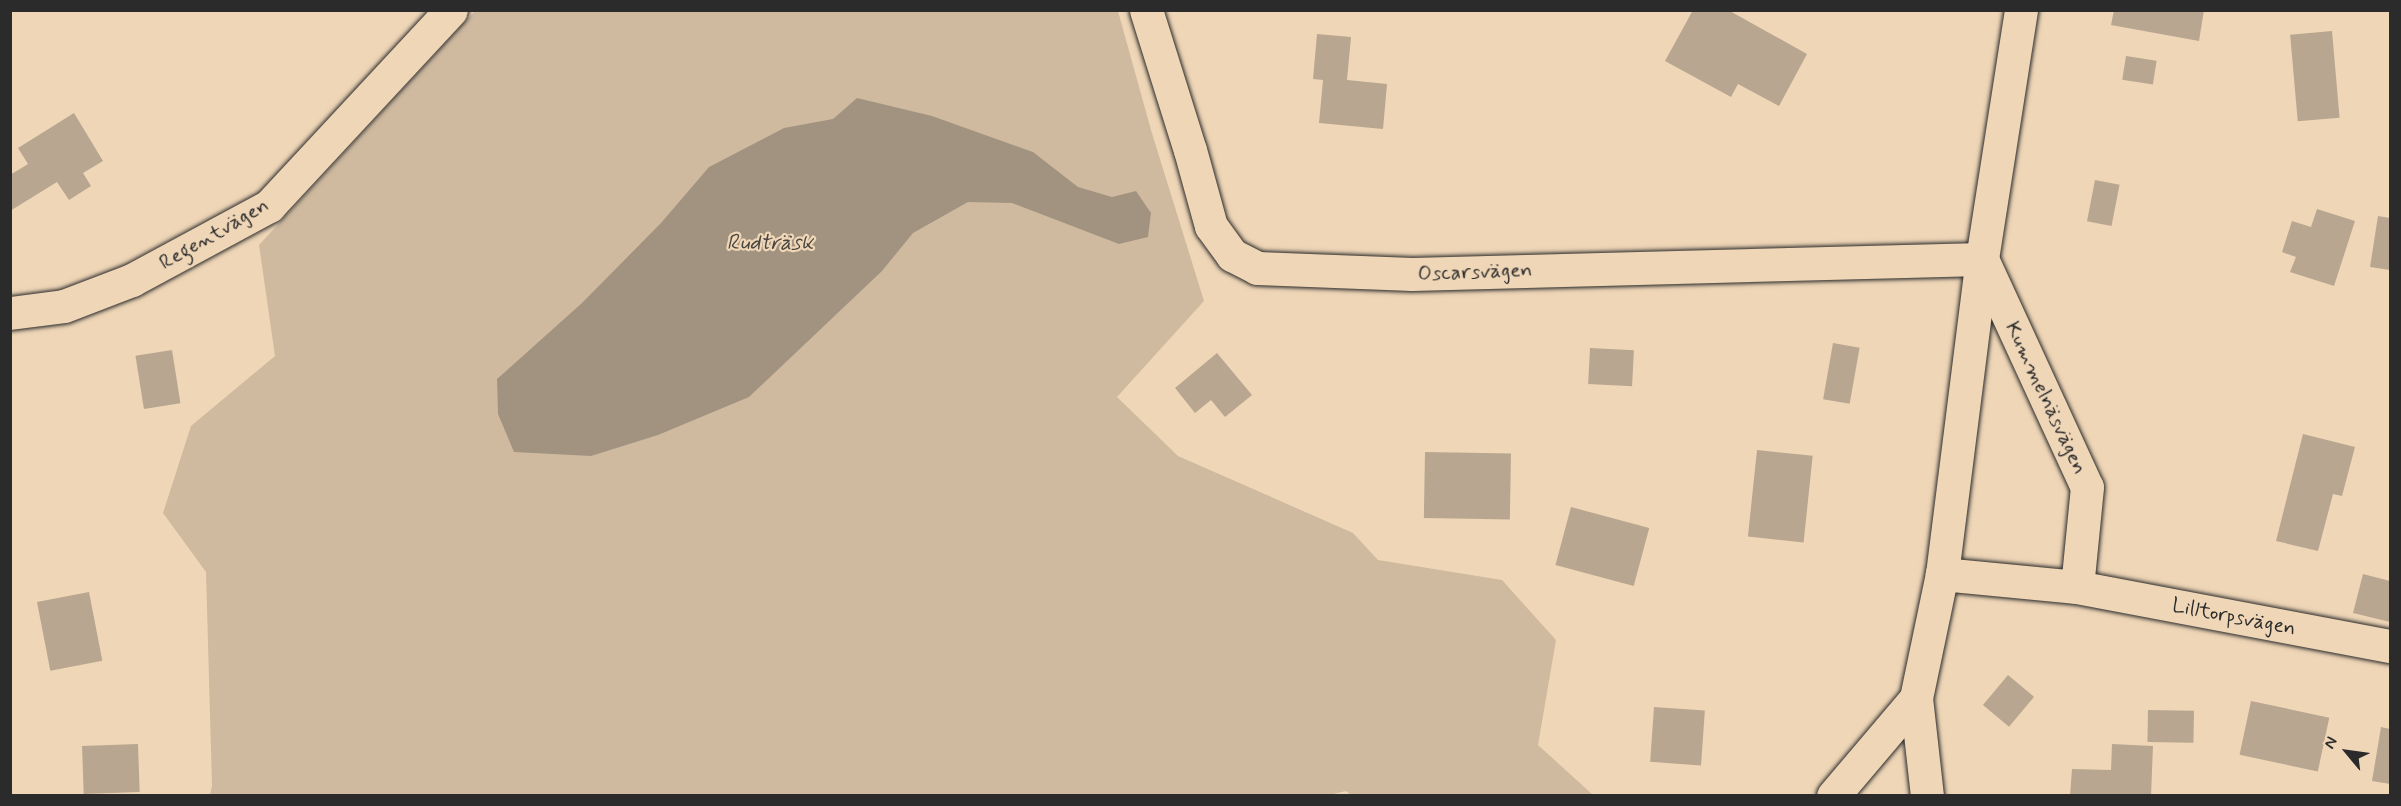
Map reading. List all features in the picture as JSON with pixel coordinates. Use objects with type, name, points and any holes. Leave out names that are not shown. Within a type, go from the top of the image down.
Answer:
[{"type":"street","name":"Regentvägen","points":[[10,313],[64,306],[132,280],[269,206],[451,10]]},
{"type":"street","name":"Oscarsvägen","points":[[1146,10],[1211,226],[1232,255],[1257,268],[1412,274],[1982,259]]},
{"type":"street","name":"Kummelnäsvägen","points":[[1927,795],[1916,698],[1942,574],[1982,259],[2021,10]]},
{"type":"street","name":"Kummelnäsvägen","points":[[1982,259],[2086,487],[2077,587]]},
{"type":"street","points":[[1942,574],[2077,587]]},
{"type":"street","name":"Lilltorpsvägen","points":[[2077,587],[2391,646]]},
{"type":"street","points":[[1833,795],[1916,698]]},
{"type":"shaded area","points":[[475,11],[1118,11],[1151,130],[1204,301],[1117,397],[1178,456],[1353,533],[1378,560],[1502,580],[1556,640],[1538,745],[1593,795],[1352,796],[1346,791],[1325,796],[210,795],[212,786],[206,572],[163,513],[191,426],[275,356],[259,245]]},
{"type":"water","name":"Rudträsk","points":[[857,98],[932,116],[1033,152],[1078,187],[1112,197],[1136,191],[1151,213],[1148,237],[1119,244],[1012,203],[968,202],[913,233],[882,271],[749,397],[658,435],[591,456],[514,452],[498,414],[497,379],[582,303],[661,223],[709,167],[784,128],[833,119]]},
{"type":"building","points":[[1693,10],[1728,10],[1807,54],[1779,106],[1738,84],[1731,97],[1665,61]]},
{"type":"building","points":[[2114,10],[2204,10],[2199,41],[2111,25]]},
{"type":"building","points":[[2332,31],[2340,118],[2298,121],[2290,35]]},
{"type":"building","points":[[1317,34],[1351,37],[1347,80],[1387,84],[1383,129],[1319,123],[1323,80],[1313,79]]},
{"type":"building","points":[[2126,56],[2157,61],[2153,85],[2122,80]]},
{"type":"building","points":[[74,113],[103,161],[83,173],[91,186],[69,200],[57,182],[10,211],[10,175],[28,164],[18,148]]},
{"type":"building","points":[[2095,180],[2120,185],[2112,226],[2087,221]]},
{"type":"building","points":[[2317,209],[2355,221],[2334,286],[2290,272],[2296,257],[2282,252],[2292,221],[2311,227]]},
{"type":"building","points":[[2378,216],[2390,218],[2390,270],[2370,267]]},
{"type":"building","points":[[1833,343],[1860,348],[1850,404],[1823,399]]},
{"type":"building","points":[[1590,348],[1634,350],[1632,386],[1588,384]]},
{"type":"building","points":[[172,350],[180,403],[144,409],[135,356]]},
{"type":"building","points":[[1217,353],[1252,395],[1225,417],[1211,400],[1195,413],[1175,388]]},
{"type":"building","points":[[2303,434],[2355,447],[2342,496],[2333,494],[2318,551],[2276,541]]},
{"type":"building","points":[[1757,450],[1813,456],[1804,542],[1748,537]]},
{"type":"building","points":[[1425,452],[1511,454],[1510,519],[1424,518]]},
{"type":"building","points":[[1571,507],[1649,528],[1634,586],[1555,565]]},
{"type":"building","points":[[2363,574],[2390,581],[2390,622],[2353,613]]},
{"type":"building","points":[[89,592],[102,661],[50,671],[37,602]]},
{"type":"building","points":[[2008,675],[2034,697],[2009,727],[1983,705]]},
{"type":"building","points":[[2251,701],[2329,718],[2318,771],[2240,755]]},
{"type":"building","points":[[1654,707],[1705,711],[1701,765],[1650,762]]},
{"type":"building","points":[[2148,710],[2194,711],[2193,743],[2147,742]]},
{"type":"building","points":[[2381,727],[2390,729],[2390,784],[2372,781]]},
{"type":"building","points":[[138,744],[140,792],[84,794],[82,746]]},
{"type":"building","points":[[2112,744],[2153,746],[2151,796],[2070,796],[2072,769],[2111,770]]}]
